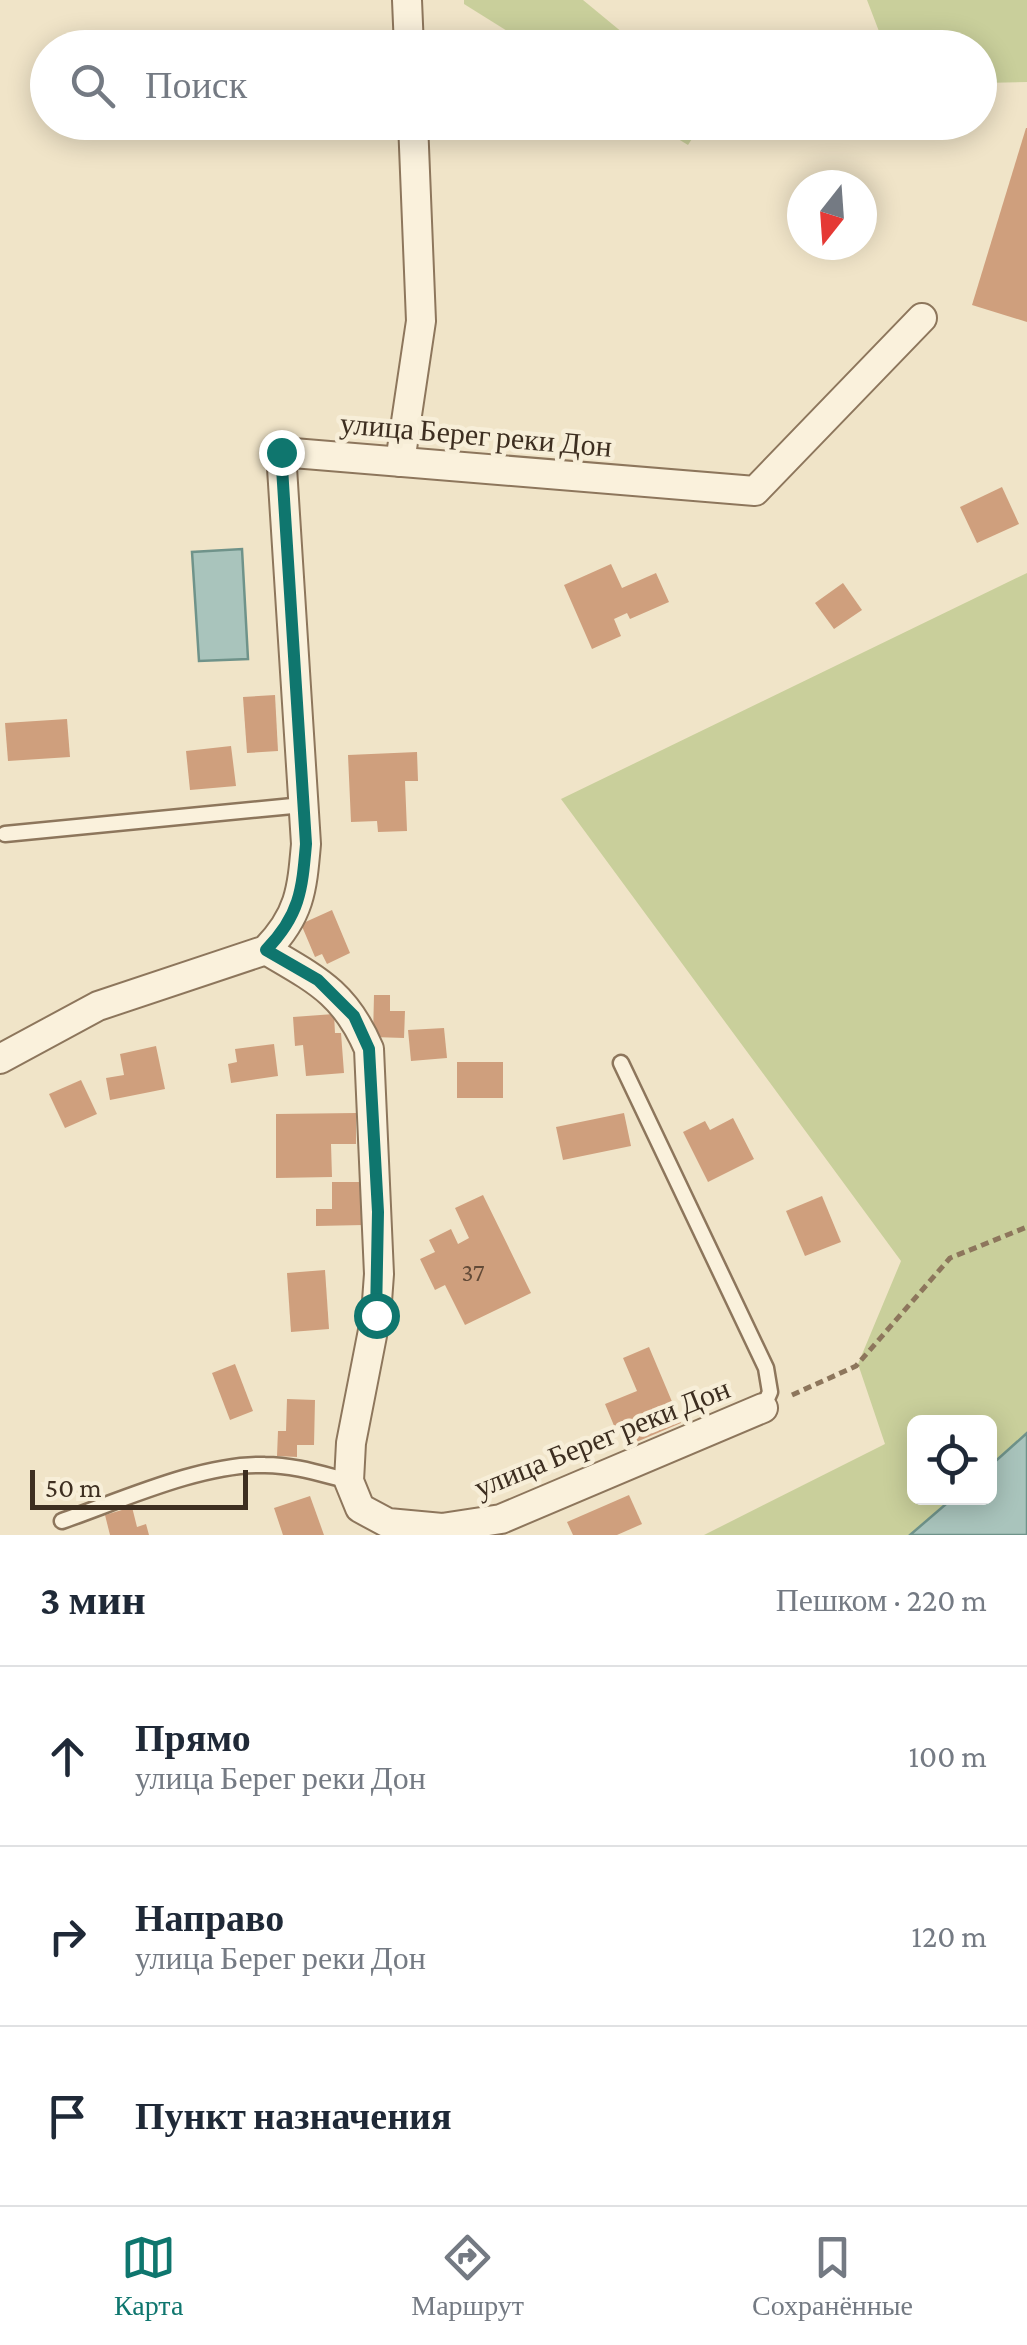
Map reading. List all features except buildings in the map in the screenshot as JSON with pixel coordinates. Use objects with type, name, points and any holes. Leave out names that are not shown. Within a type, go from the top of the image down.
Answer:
[{"type":"street","points":[[407,0],[409,30]]},
{"type":"street","points":[[400,462],[421,321],[414,140]]},
{"type":"street","name":"улица Берег реки Дон","points":[[266,950],[284,931],[301,898],[306,844],[281,452],[755,491],[922,318]]},
{"type":"street","points":[[0,1058],[98,1006],[266,950],[318,980],[354,1016],[369,1049],[379,1274],[376,1315],[351,1443],[349,1481]]},
{"type":"street","name":"улица Берег реки Дон","points":[[349,1481],[360,1508],[388,1522],[442,1528],[476,1524],[501,1518],[763,1408]]},
{"type":"lane","points":[[5,834],[304,805]]},
{"type":"lane","points":[[621,1063],[766,1368],[770,1392],[763,1408]]},
{"type":"lane","points":[[62,1520],[194,1476],[260,1464],[291,1466],[349,1481]]},
{"type":"path","points":[[763,1408],[856,1366],[950,1258],[1027,1227]]},
{"type":"green space","points":[[464,0],[583,0],[619,30],[506,30],[464,4]]},
{"type":"green space","points":[[867,0],[1027,0],[1027,82],[997,83],[997,30],[878,30]]},
{"type":"green space","points":[[1027,573],[1027,1433],[997,1460],[997,1415],[907,1415],[907,1505],[945,1505],[910,1535],[704,1535],[885,1444],[858,1364],[901,1261],[561,799]]},
{"type":"water","points":[[242,549],[248,659],[199,661],[192,552]]},
{"type":"water","points":[[1027,1433],[1027,1535],[910,1535],[945,1505],[997,1505],[997,1460]]},
{"type":"route","points":[[281,452],[306,844],[301,898],[284,931],[266,950],[318,980],[354,1016],[369,1049],[378,1212],[376,1315]]}]
